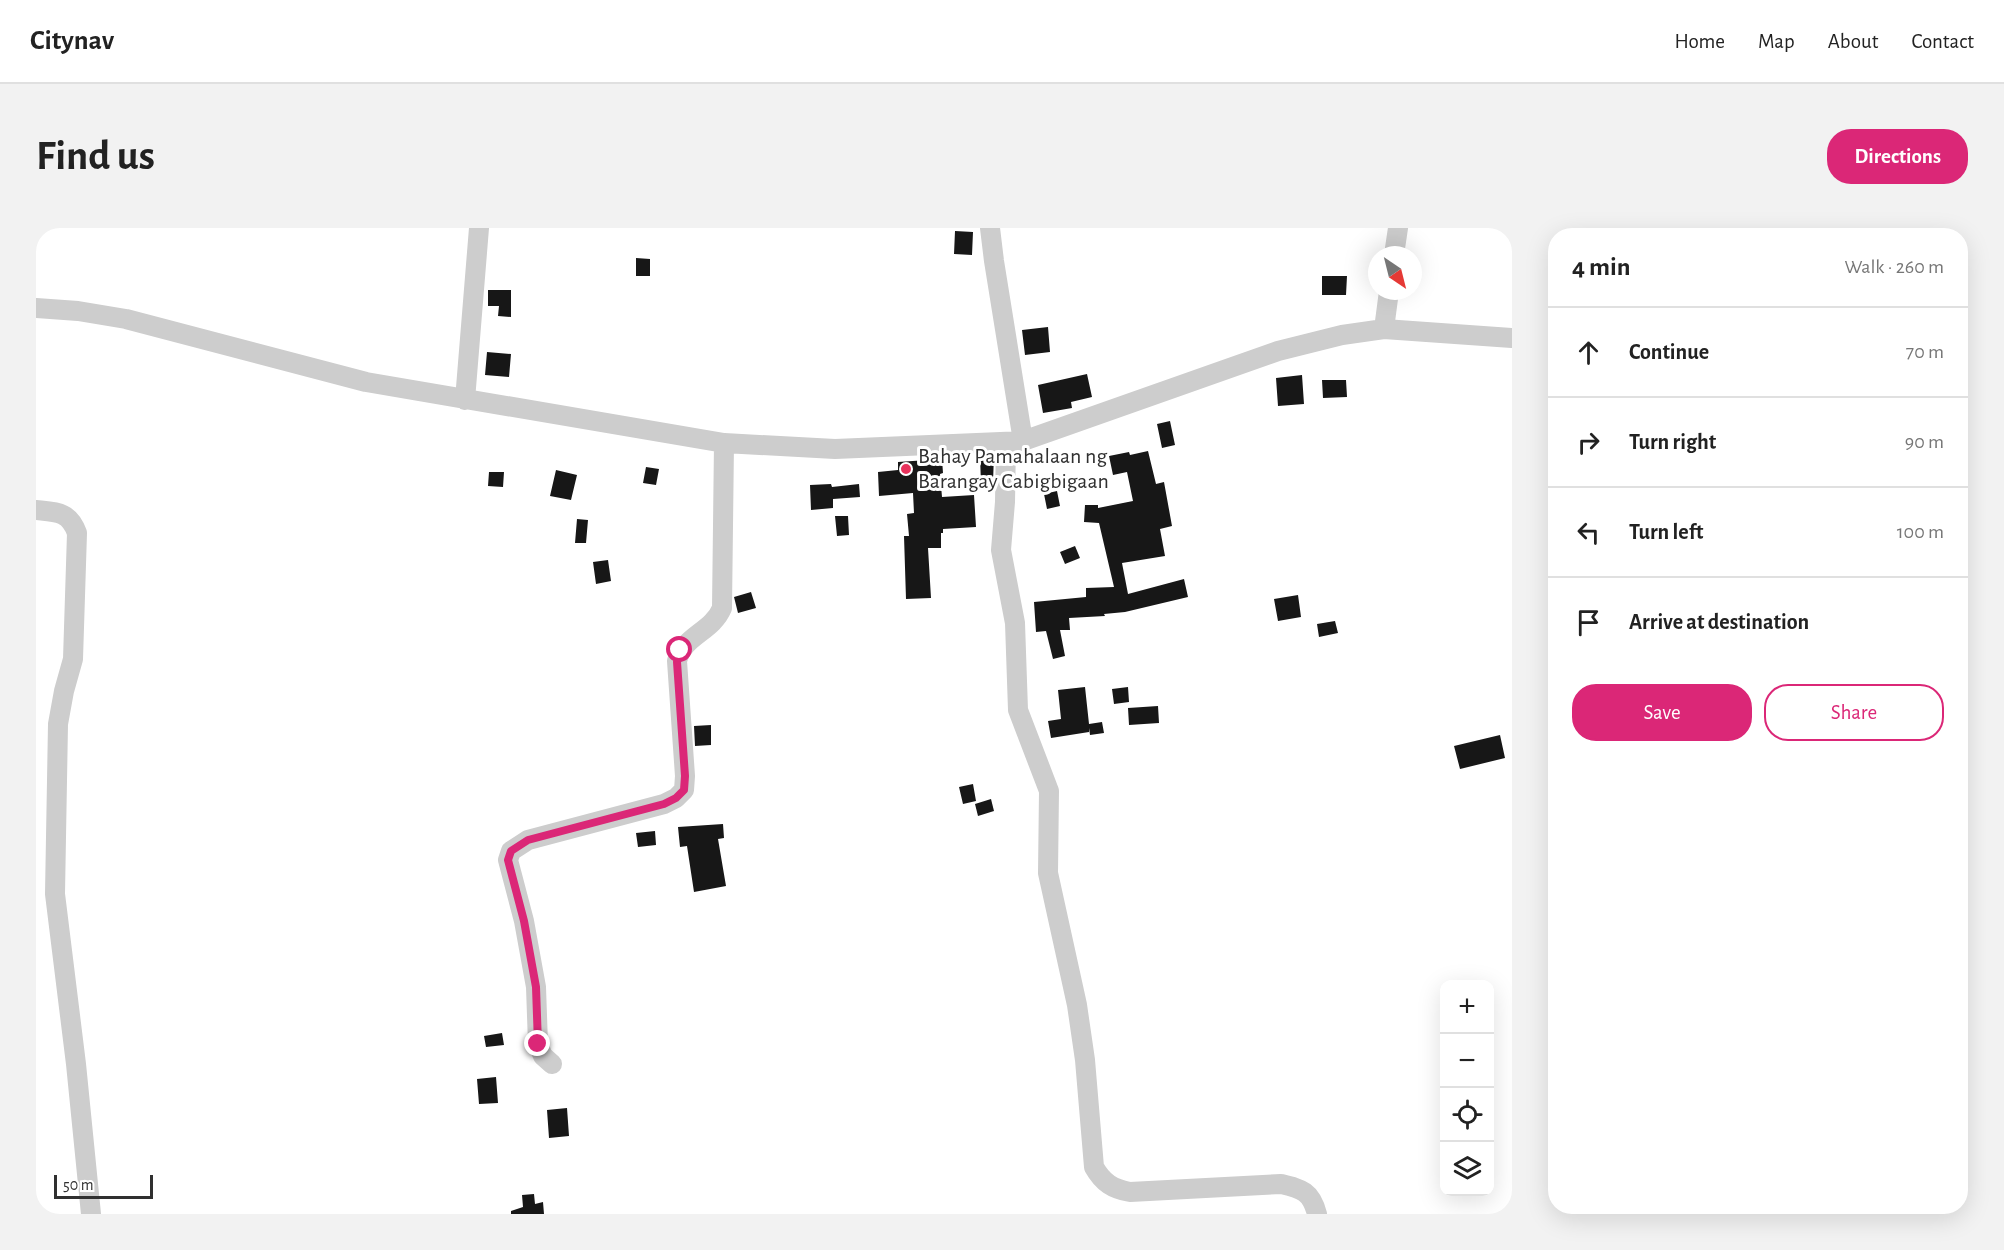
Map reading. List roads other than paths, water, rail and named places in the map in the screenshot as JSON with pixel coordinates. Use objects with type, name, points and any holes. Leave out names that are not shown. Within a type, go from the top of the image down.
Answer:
[{"type":"street","points":[[465,400],[479,228]]},
{"type":"street","points":[[990,228],[1014,442],[1001,550],[1015,622],[1018,710],[1049,791],[1048,873],[1077,1005],[1094,1167],[1101,1179],[1109,1185],[1130,1192],[1281,1184],[1303,1190],[1310,1196],[1317,1214]]},
{"type":"street","points":[[1395,246],[1398,228]]},
{"type":"street","points":[[1384,329],[1388,300]]},
{"type":"street","points":[[36,308],[78,311],[126,320],[366,382],[465,400],[724,443],[835,450],[1014,442],[1278,351],[1342,335],[1384,329],[1512,338]]},
{"type":"street","points":[[552,1064],[543,1056],[538,1044],[536,987],[524,921],[508,860],[511,851],[528,840],[664,804],[676,798],[684,790],[677,662],[680,650],[686,642],[712,624],[722,608],[724,443]]},
{"type":"street","points":[[36,510],[56,512],[66,516],[73,522],[77,533],[73,659],[58,724],[55,894],[76,1064],[91,1214]]},
{"type":"place","name":"Bahay Pamahalaan ng Barangay Cabigbigaan","points":[[906,469]]}]
